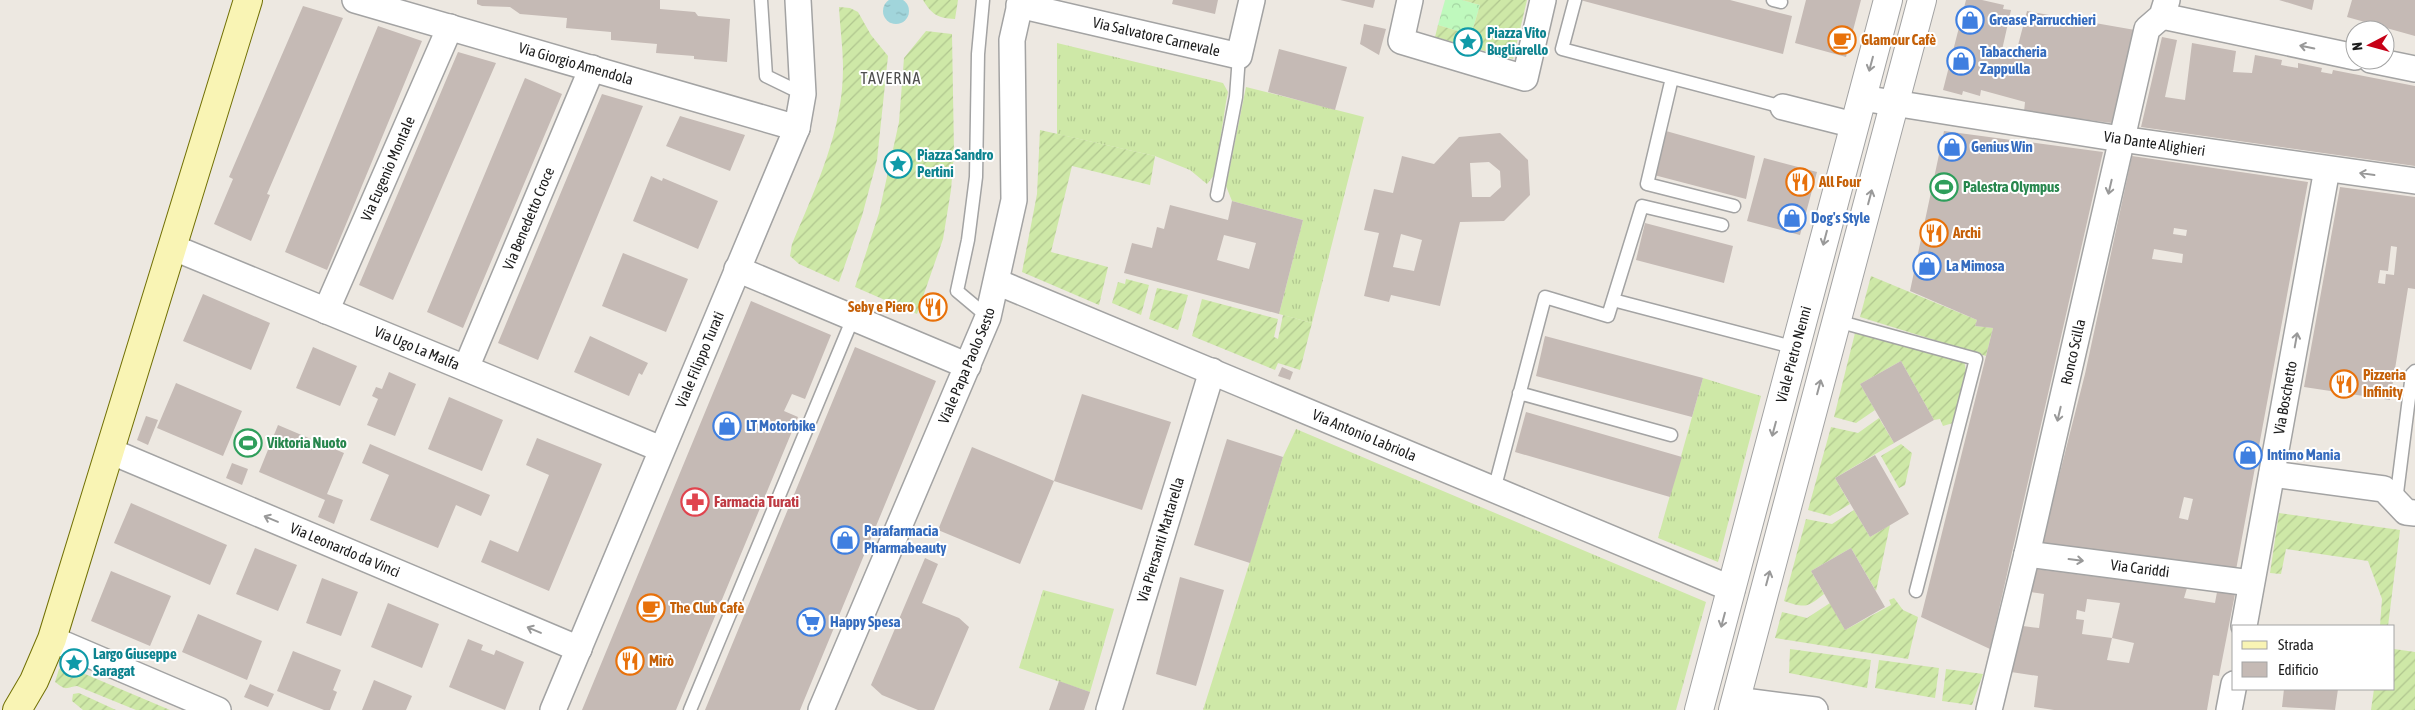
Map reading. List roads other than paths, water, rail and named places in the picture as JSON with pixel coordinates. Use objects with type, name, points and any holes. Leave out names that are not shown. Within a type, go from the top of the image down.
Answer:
[{"type":"main road","points":[[17,710],[34,680],[52,639],[248,0]]},
{"type":"street","name":"Via Giorgio Amendola","points":[[355,0],[797,128]]},
{"type":"street","name":"Viale Filippo Turati","points":[[553,710],[797,128],[803,94],[798,0]]},
{"type":"street","name":"Via Salvatore Carnevale","points":[[1020,3],[1239,56],[1252,0]]},
{"type":"street","points":[[1410,0],[1401,41],[1525,78],[1543,0]]},
{"type":"street","name":"Viale Pietro Nenni","points":[[1699,710],[1888,0]]},
{"type":"street","points":[[1737,696],[1922,0]]},
{"type":"street","name":"Viale Papa Paolo Sesto","points":[[821,710],[988,316],[1014,200],[1012,40],[1020,3]]},
{"type":"street","points":[[2164,8],[2345,54]]},
{"type":"street","name":"Ronco Scilla","points":[[1989,710],[2028,554],[2121,139],[2148,29],[2164,8]]},
{"type":"street","name":"Via Eugenio Montale","points":[[326,311],[450,28]]},
{"type":"street","points":[[2395,65],[2415,69]]},
{"type":"street","name":"Via Benedetto Croce","points":[[466,368],[592,68]]},
{"type":"street","name":"Via Dante Alighieri","points":[[1862,98],[1894,105],[2415,181]]},
{"type":"street","points":[[1783,107],[1854,125]]},
{"type":"street","name":"Via Boschetto","points":[[2244,625],[2327,169]]},
{"type":"street","name":"Via Ugo La Malfa","points":[[172,247],[661,449]]},
{"type":"street","points":[[737,269],[968,366]]},
{"type":"street","name":"Via Antonio Labriola","points":[[997,282],[1732,589]]},
{"type":"street","points":[[1813,283],[1845,291]]},
{"type":"street","name":"Via Piersanti Mattarella","points":[[1109,710],[1212,371]]},
{"type":"street","name":"Via Leonardo da Vinci","points":[[110,451],[579,649]]},
{"type":"street","points":[[2272,474],[2384,489],[2405,507]]},
{"type":"street","name":"Via Cariddi","points":[[2028,554],[2251,583]]},
{"type":"street","points":[[52,639],[218,710]]},
{"type":"street","points":[[1710,669],[1737,696],[1815,710]]},
{"type":"street","points":[[2229,710],[2233,690]]},
{"type":"lane","points":[[761,0],[766,76],[803,94]]},
{"type":"lane","points":[[983,0],[978,54],[976,177],[968,240],[957,291],[988,316]]},
{"type":"lane","points":[[1575,0],[1562,49],[1783,107]]},
{"type":"lane","points":[[1216,195],[1236,97],[1239,56]]},
{"type":"lane","points":[[1672,78],[1647,184],[1734,206]]},
{"type":"lane","points":[[1494,490],[1545,297],[1608,316],[1642,206],[1722,225]]},
{"type":"lane","points":[[1613,300],[1796,348]]},
{"type":"lane","points":[[690,710],[853,318]]},
{"type":"lane","points":[[1837,321],[1976,359],[1916,591]]},
{"type":"lane","points":[[2405,507],[2412,374],[2415,371]]},
{"type":"lane","points":[[1519,393],[1672,435]]},
{"type":"water","points":[[891,-1],[901,-1],[908,6],[908,16],[901,23],[891,23],[884,16],[884,6]]},
{"type":"place","name":"Grease Parrucchieri","points":[[1970,20]]},
{"type":"place","name":"Glamour Cafè","points":[[1842,40]]},
{"type":"place","name":"Piazza Vito Bugliarello","points":[[1468,42]]},
{"type":"place","name":"Tabaccheria Zappulla","points":[[1961,61]]},
{"type":"place","name":"Genius Win","points":[[1952,147]]},
{"type":"place","name":"Piazza Sandro Pertini","points":[[898,164]]},
{"type":"place","name":"All Four","points":[[1800,182]]},
{"type":"place","name":"Palestra Olympus","points":[[1944,187]]},
{"type":"place","name":"Dog's Style","points":[[1792,218]]},
{"type":"place","name":"Archi","points":[[1934,233]]},
{"type":"place","name":"La Mimosa","points":[[1927,266]]},
{"type":"place","name":"Seby e Piero","points":[[933,307]]},
{"type":"place","name":"Pizzeria Infinity","points":[[2344,384]]},
{"type":"place","name":"LT Motorbike","points":[[727,426]]},
{"type":"place","name":"Viktoria Nuoto","points":[[248,443]]},
{"type":"place","name":"Intimo Mania","points":[[2248,455]]},
{"type":"place","name":"Farmacia Turati","points":[[695,502]]},
{"type":"place","name":"Parafarmacia Pharmabeauty","points":[[845,540]]},
{"type":"place","name":"The Club Cafè","points":[[651,608]]},
{"type":"place","name":"Happy Spesa","points":[[811,622]]},
{"type":"place","name":"Mirò","points":[[630,661]]},
{"type":"place","name":"Largo Giuseppe Saragat","points":[[74,663]]},
{"type":"district","name":"TAVERNA","points":[[891,78]]}]
